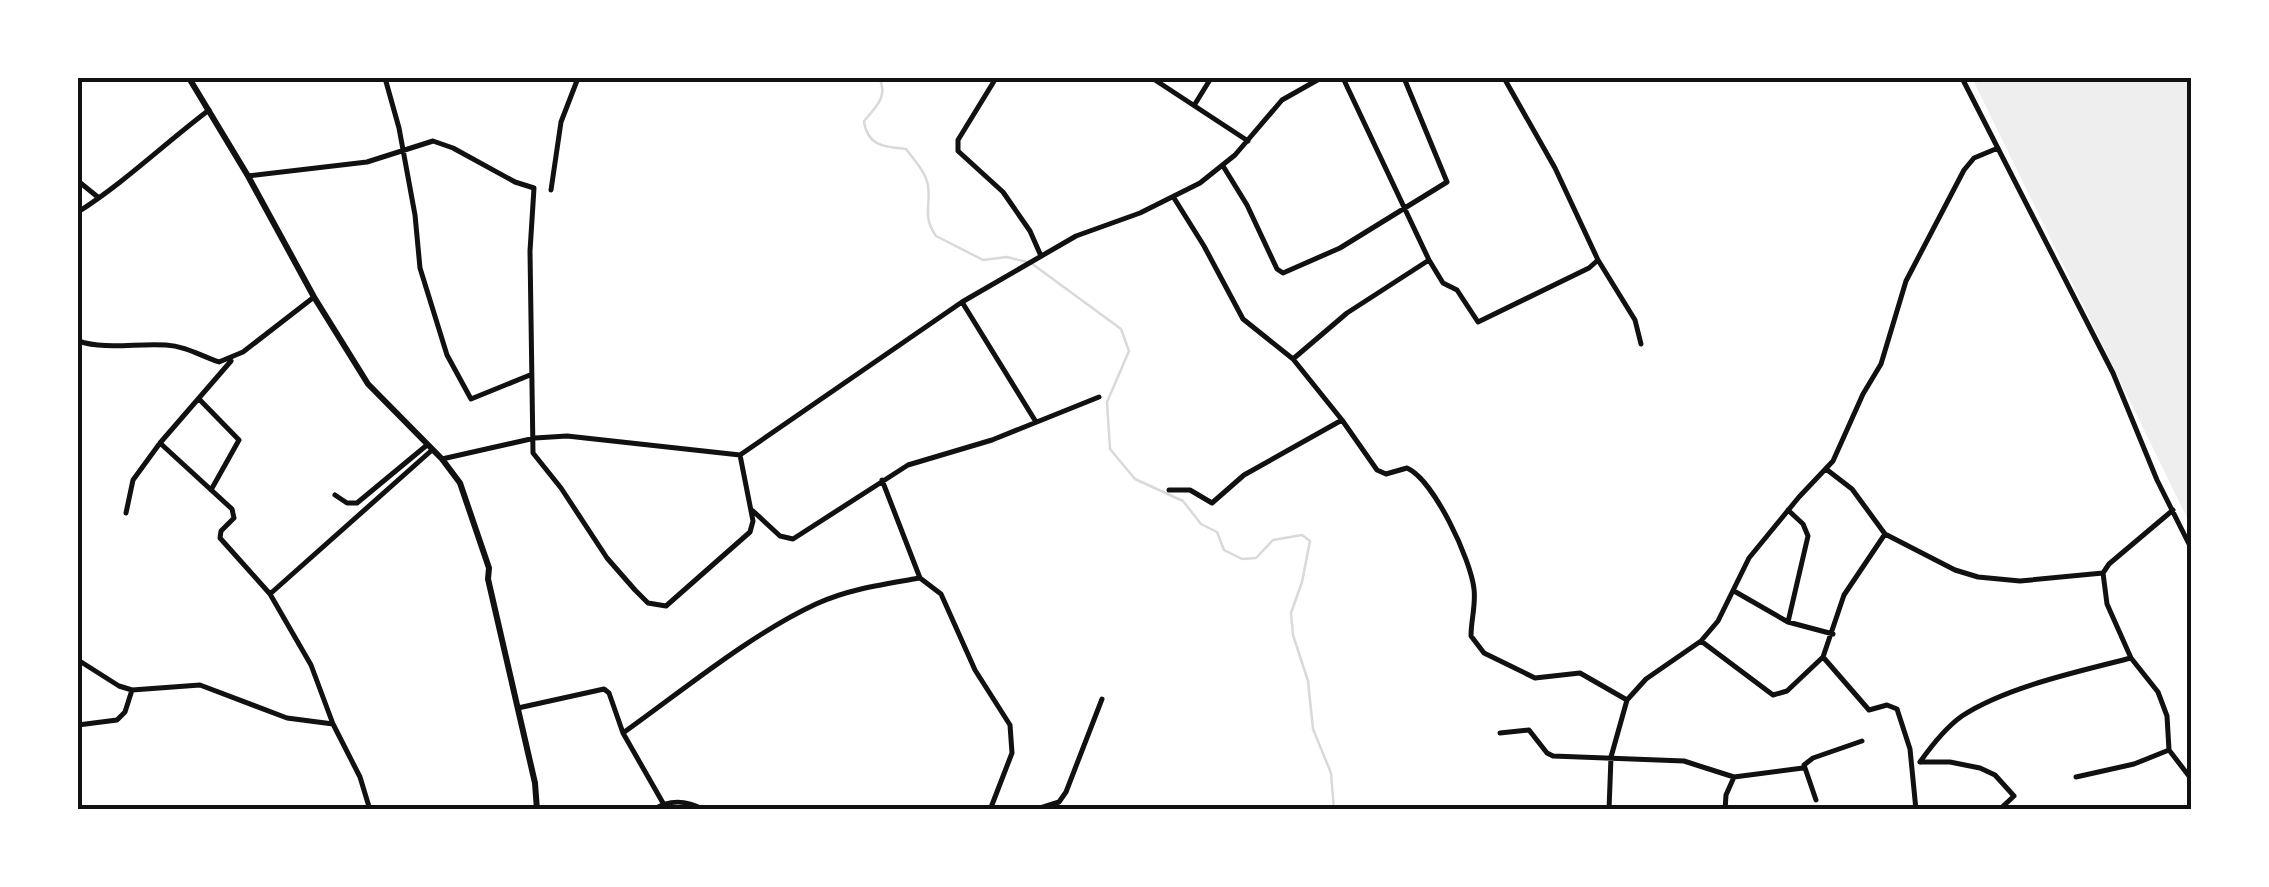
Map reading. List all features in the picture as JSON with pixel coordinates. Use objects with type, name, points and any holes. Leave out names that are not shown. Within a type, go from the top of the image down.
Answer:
[{"type":"street","points":[[189,78],[368,384],[442,459],[460,483],[489,568],[488,579],[535,783],[537,810]]},
{"type":"street","points":[[385,78],[404,152],[420,268],[447,355],[474,399],[530,375]]},
{"type":"street","points":[[551,190],[561,122],[578,78]]},
{"type":"street","points":[[996,78],[958,140],[958,151],[1003,192],[1030,231],[1039,257]]},
{"type":"street","points":[[1152,78],[1248,141]]},
{"type":"street","points":[[1195,104],[1212,78]]},
{"type":"street","points":[[442,459],[535,438],[567,436],[740,455],[1010,273],[1076,236],[1174,198],[1223,166],[1282,100],[1321,78]]},
{"type":"street","points":[[1342,78],[1429,260],[1445,285],[1457,290],[1478,322],[1598,260]]},
{"type":"street","points":[[1223,166],[1247,205],[1277,269],[1283,273],[1340,248],[1448,182],[1404,78]]},
{"type":"street","points":[[1504,78],[1554,168],[1598,260],[1636,320],[1640,344]]},
{"type":"street","points":[[1962,78],[2113,373],[2157,480],[2192,550]]},
{"type":"street","points":[[78,212],[209,110]]},
{"type":"street","points":[[248,176],[367,162],[433,142],[454,148],[515,182],[534,188],[530,252],[533,453],[595,542],[648,603],[658,606],[675,599],[744,540],[753,521],[740,455]]},
{"type":"street","points":[[1609,810],[1610,757],[1627,700],[1646,680],[1701,641],[1718,622],[1749,558],[1833,461],[1881,364],[1902,290],[1964,170],[1974,158],[1998,148]]},
{"type":"street","points":[[78,181],[99,198]]},
{"type":"street","points":[[1174,198],[1250,328],[1292,360],[1342,420],[1376,470],[1382,474],[1412,470],[1444,513],[1473,582],[1471,636],[1484,653],[1534,678],[1580,672],[1627,700]]},
{"type":"street","points":[[1292,360],[1347,313],[1429,260]]},
{"type":"street","points":[[126,512],[133,480],[233,359],[314,297]]},
{"type":"street","points":[[962,302],[1036,422]]},
{"type":"street","points":[[79,345],[166,345],[187,348],[219,362],[233,359]]},
{"type":"street","points":[[750,509],[780,536],[793,539],[908,466],[992,440],[1099,396]]},
{"type":"street","points":[[199,399],[239,440],[212,490]]},
{"type":"street","points":[[1169,490],[1190,490],[1212,503],[1244,475],[1342,420]]},
{"type":"street","points":[[160,443],[234,513],[220,530],[220,538],[270,594],[311,665],[370,810]]},
{"type":"street","points":[[335,495],[347,503],[357,503],[429,448]]},
{"type":"street","points":[[270,594],[429,448]]},
{"type":"street","points":[[1826,469],[1852,489],[1885,534],[1955,570],[1978,577],[2020,581],[2103,573]]},
{"type":"street","points":[[882,480],[920,578],[941,594],[975,670],[1010,726],[1012,753],[990,810]]},
{"type":"street","points":[[2173,509],[2103,573],[2106,604],[2131,658],[2150,679],[2165,706],[2169,750],[2192,780]]},
{"type":"street","points":[[1788,510],[1808,536],[1788,622]]},
{"type":"street","points":[[1701,641],[1774,695],[1787,691],[1823,657],[1844,595],[1885,534]]},
{"type":"street","points":[[624,733],[815,604],[842,594],[920,578]]},
{"type":"street","points":[[1734,591],[1788,622],[1833,634]]},
{"type":"street","points":[[1823,657],[1869,710],[1887,705],[1897,709],[1916,762],[1916,810]]},
{"type":"street","points":[[1916,762],[1950,726],[1972,711],[2061,676],[2131,658]]},
{"type":"street","points":[[78,660],[132,690],[200,685],[287,718],[333,724]]},
{"type":"street","points":[[518,708],[604,689],[663,804]]},
{"type":"street","points":[[78,724],[117,720],[132,690]]},
{"type":"street","points":[[1034,810],[1059,802],[1066,792],[1102,699]]},
{"type":"street","points":[[1500,733],[1529,730],[1549,756],[1684,762],[1734,776],[1803,768],[1813,758],[1862,740]]},
{"type":"street","points":[[2076,776],[2134,764],[2169,750]]},
{"type":"street","points":[[1916,762],[1962,764],[1995,775],[2014,796],[1999,810]]},
{"type":"street","points":[[1803,768],[1816,800]]},
{"type":"street","points":[[1725,810],[1734,776]]},
{"type":"street","points":[[653,810],[663,804],[692,803],[704,810]]},
{"type":"shaded area","points":[[1972,78],[2191,78],[2191,526]]},
{"type":"waterway","points":[[879,78],[882,96],[864,121],[866,129],[878,144],[906,149],[919,166],[927,181],[928,216],[936,236],[983,260],[1007,257],[1031,263],[1121,329],[1129,351],[1107,402],[1110,449],[1135,479],[1183,501],[1201,524],[1217,532],[1224,550],[1242,559],[1256,558],[1273,540],[1302,535],[1310,541],[1291,613],[1293,635],[1308,681],[1313,729],[1331,773],[1334,810]]}]
